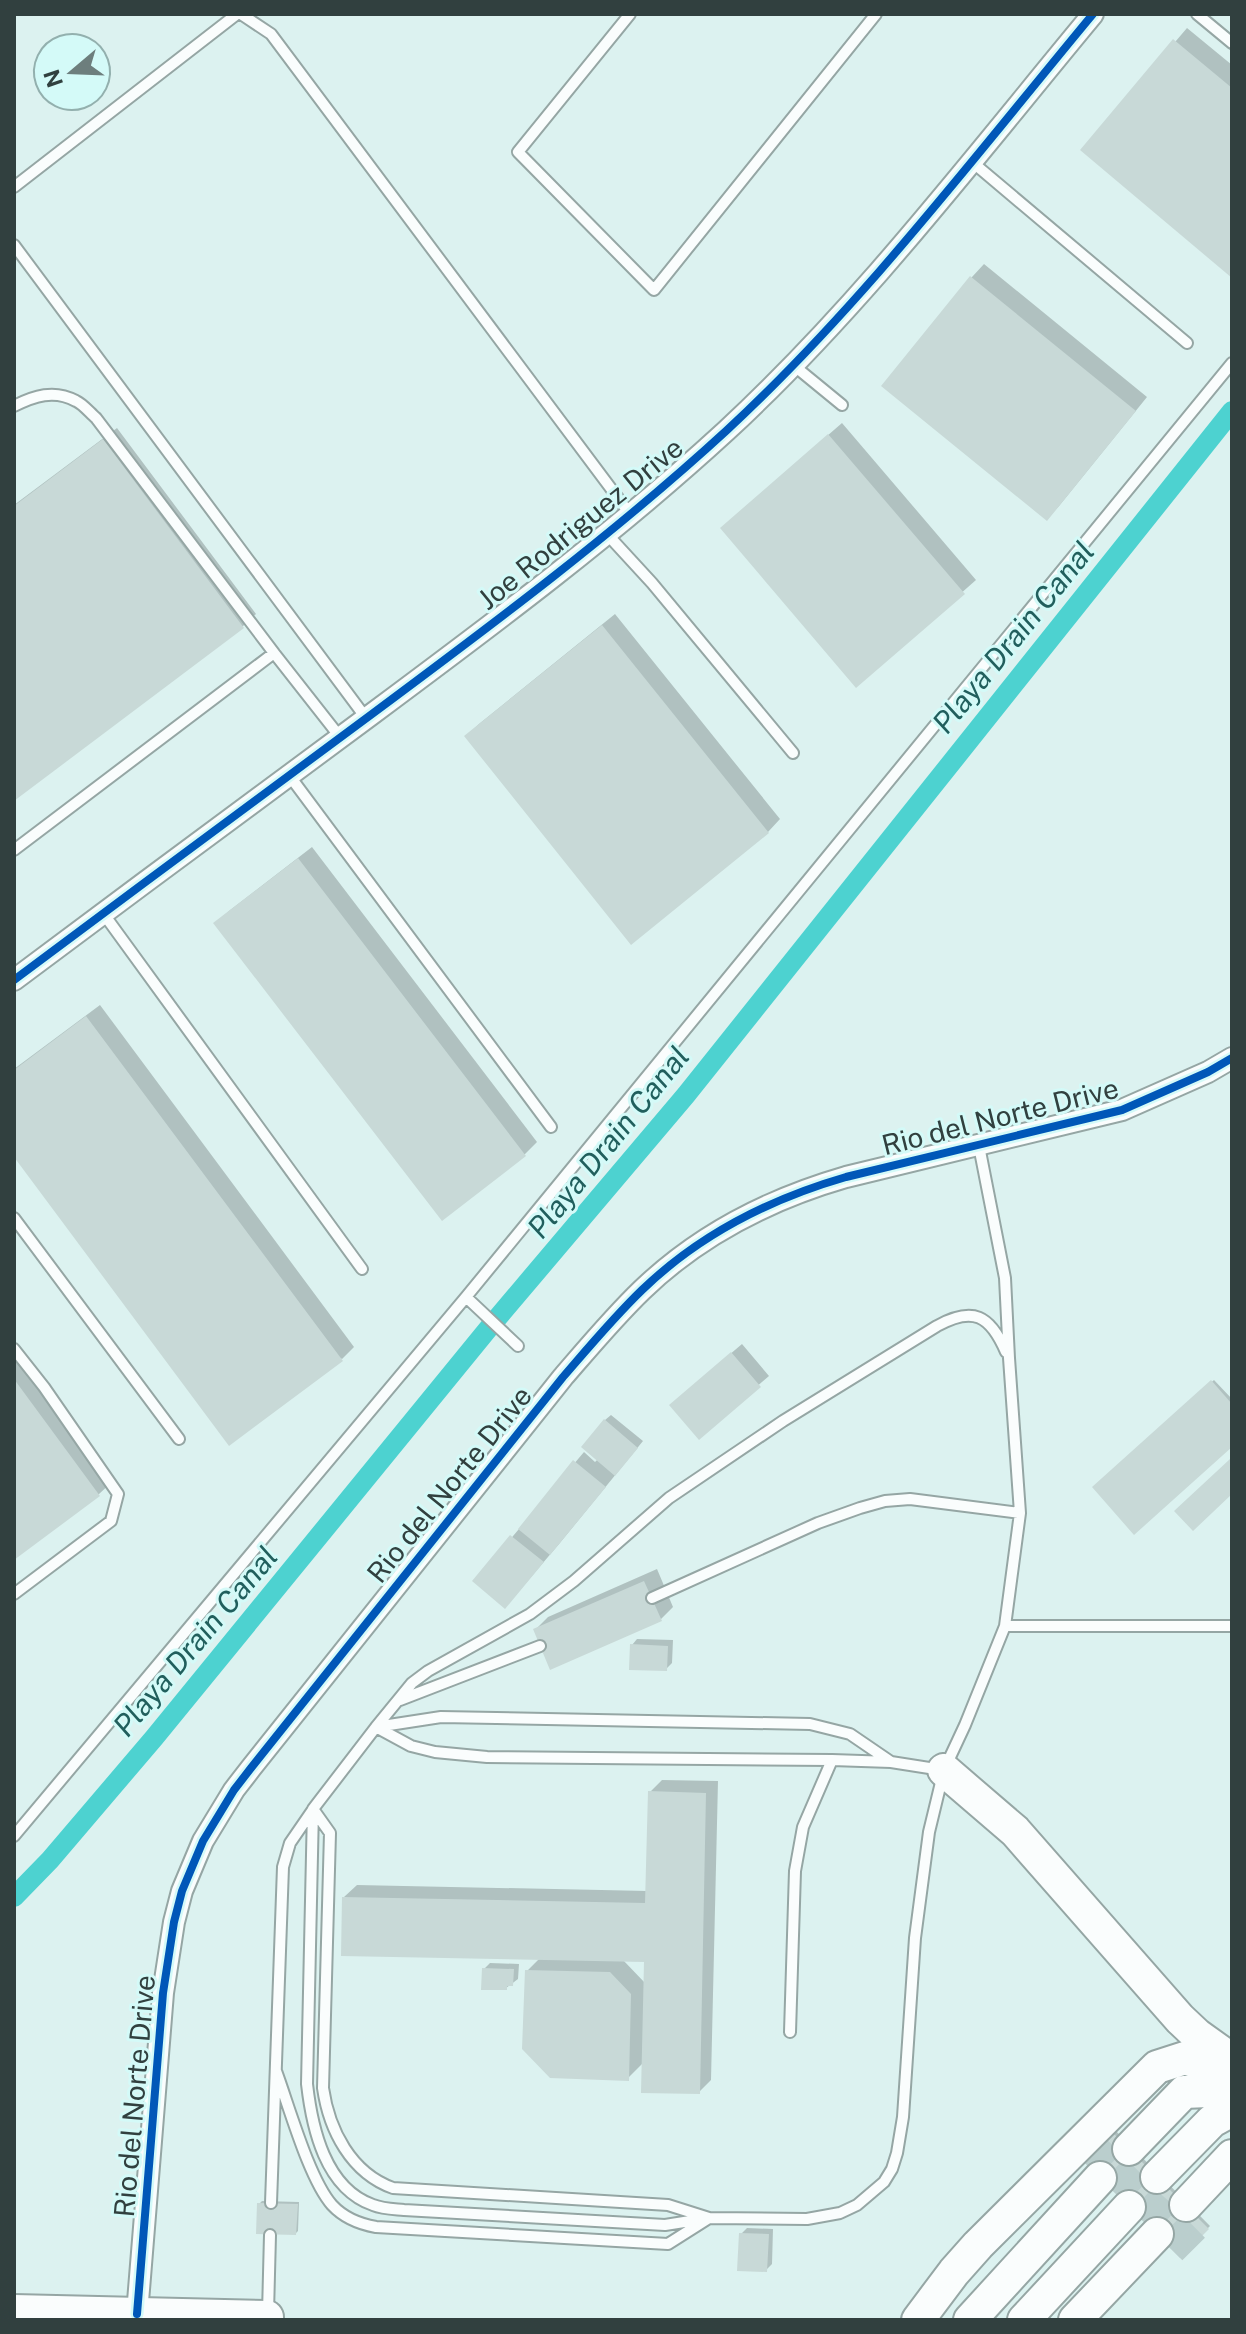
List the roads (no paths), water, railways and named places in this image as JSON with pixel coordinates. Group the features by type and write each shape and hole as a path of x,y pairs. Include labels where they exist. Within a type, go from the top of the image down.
{"main road":[{"path":"944,1770 1015,1831 1180,2019 1232,2060"},
{"path":"918,2320 978,2245 1157,2067 1185,2058 1232,2075"},
{"path":"1158,2177 1172,2079 1232,2088"},
{"path":"1158,2177 1197,2106 1232,2098"},
{"path":"1158,2177 1212,2121 1232,2110"},
{"path":"1158,2177 1232,2130"},
{"path":"1158,2177 1232,2156"},
{"path":"1158,2177 1232,2187"},
{"path":"942,2320 972,2284 1129,2207"},
{"path":"970,2320 1129,2207"},
{"path":"995,2320 1129,2207"},
{"path":"1024,2320 1129,2207"},
{"path":"1051,2320 1129,2207"},
{"path":"1075,2320 1129,2207"},
{"path":"1101,2320 1129,2207"},
{"path":"14,2311 267,2319"}],"street":[{"name":"Joe Rodriguez Drive","path":"14,980 496,622 630,514 728,429 861,290 1093,14"},
{"name":"Rio del Norte Drive","path":"135,2317 168,1956 182,1891 192,1864 234,1790 563,1377 617,1315 671,1265 724,1227 772,1203 812,1187 1122,1110 1196,1078 1232,1058"}],"lane":[{"path":"14,187 239,14 271,34 630,514"},
{"path":"630,14 518,152 654,290 876,14"},
{"path":"1197,14 1232,43"},
{"path":"971,161 1187,343"},
{"path":"14,245 366,718"},
{"path":"14,1836 466,1297 1232,363"},
{"path":"792,364 842,405"},
{"path":"14,406 36,395 55,396 76,401 96,418 340,737"},
{"path":"606,533 652,583 793,753"},
{"path":"14,850 274,653"},
{"path":"289,775 551,1127"},
{"path":"103,913 362,1269"},
{"path":"313,1809 307,2084 310,2110 332,2171 348,2189 371,2205 404,2210 665,2225 709,2218 807,2219 840,2213 872,2194 892,2169 902,2127 915,1938 929,1832 944,1770 1005,1626 1020,1513 1005,1278 979,1146"},
{"path":"14,1218 179,1439"},
{"path":"466,1297 518,1346"},
{"path":"271,2203 283,1867 290,1843 313,1809 395,1702 428,1671 510,1627 557,1595 669,1498 783,1421 945,1322 965,1314 983,1319 1000,1338 1009,1358"},
{"path":"14,1349 118,1494 111,1521 14,1594"},
{"path":"652,1598 818,1523 885,1501 910,1499 1020,1513"},
{"path":"1005,1626 1232,1626"},
{"path":"395,1702 540,1646"},
{"path":"376,1727 441,1717 810,1724 850,1734 891,1762"},
{"path":"376,1727 411,1746 435,1752 487,1757 832,1760 891,1762 944,1770"},
{"path":"790,2032 795,1871 803,1827 832,1760"},
{"path":"313,1809 330,1833 323,2088 334,2130 356,2164 381,2184 393,2188 668,2205 709,2218"},
{"path":"276,2071 312,2171 323,2192 346,2217 361,2224 398,2229 668,2244 709,2218"},
{"path":"267,2319 270,2235"}],"waterway":[{"name":"Playa Drain Canal","path":"14,1897 50,1860 154,1738 488,1329 686,1095 1232,411"}],"tunnel":[{"path":"1087,2165 1116,2136"},
{"path":"1114,2192 1143,2163"},
{"path":"1144,2222 1171,2191"},
{"path":"1171,2249 1200,2220"}]}
